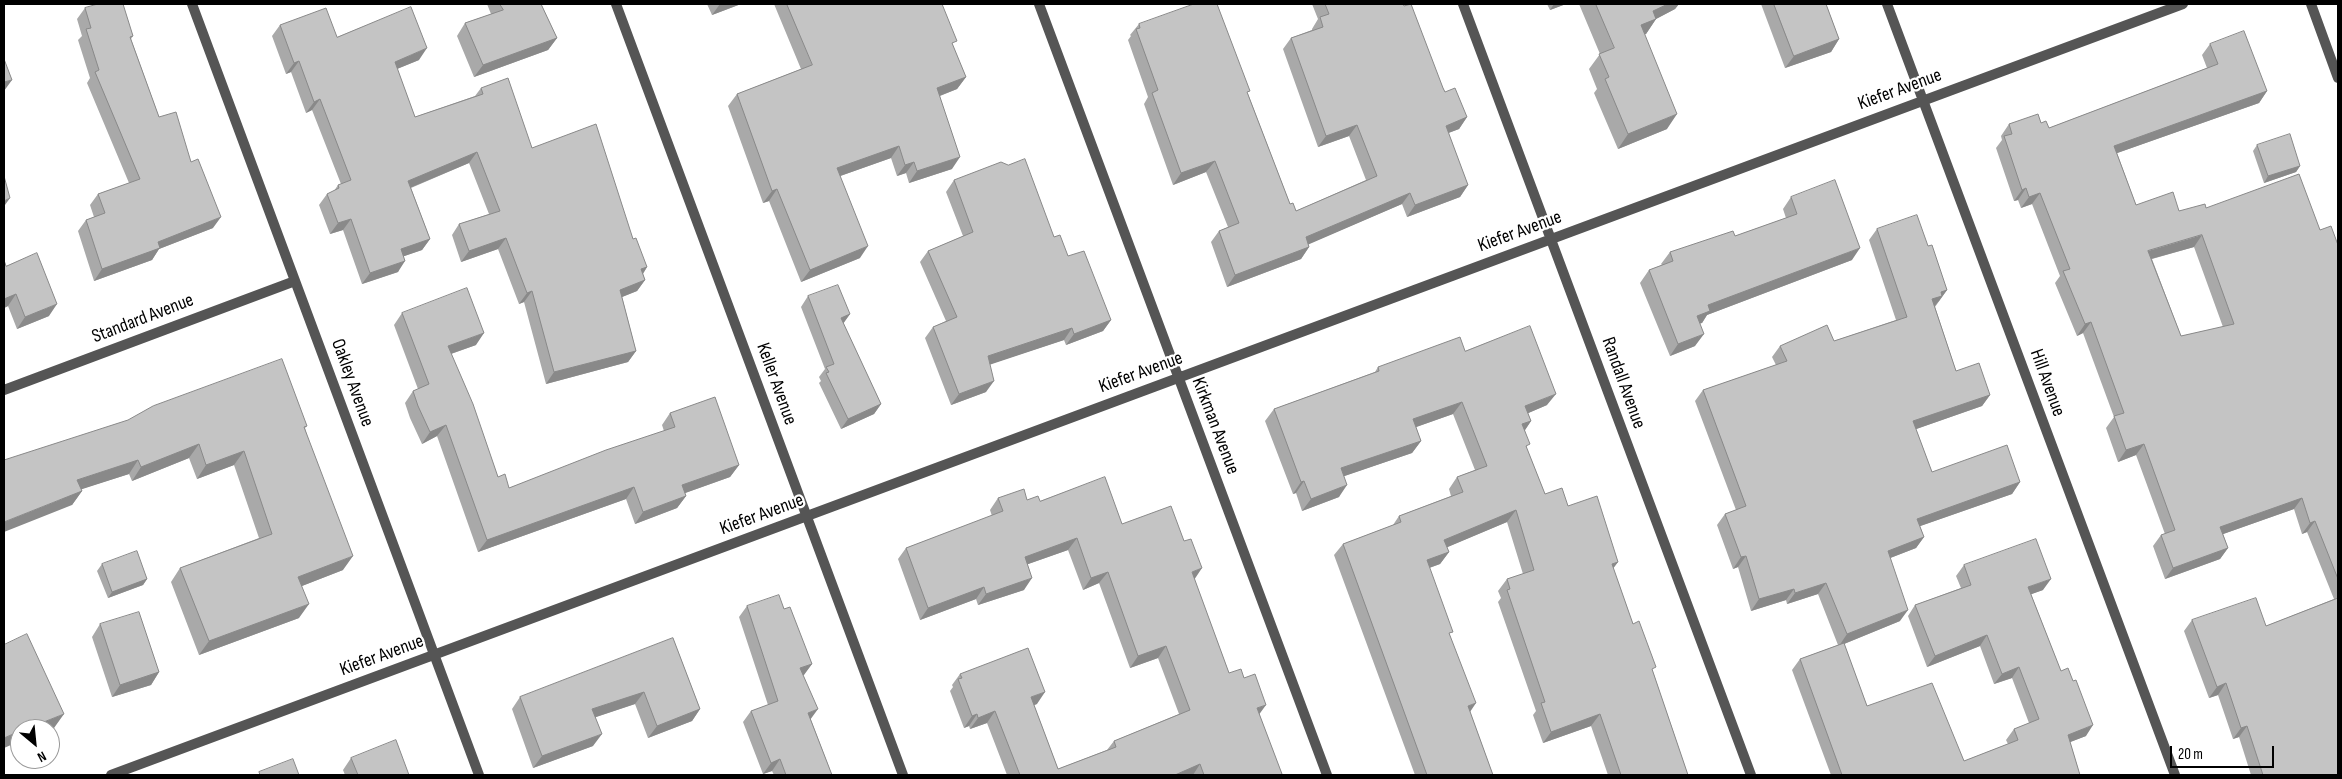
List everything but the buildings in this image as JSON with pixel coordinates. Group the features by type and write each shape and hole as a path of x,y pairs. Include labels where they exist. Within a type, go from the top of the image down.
{"street":[{"name":"Oakley Avenue","path":"192,4 479,775"},
{"name":"Keller Avenue","path":"616,4 903,775"},
{"name":"Kirkman Avenue","path":"1039,4 1327,775"},
{"name":"Randall Avenue","path":"1463,4 1751,775"},
{"name":"Hill Avenue","path":"1887,4 2175,775"},
{"name":"Kiefer Avenue","path":"112,775 2183,4"},
{"path":"2311,4 2338,78"},
{"name":"Standard Avenue","path":"4,390 295,281"}]}
